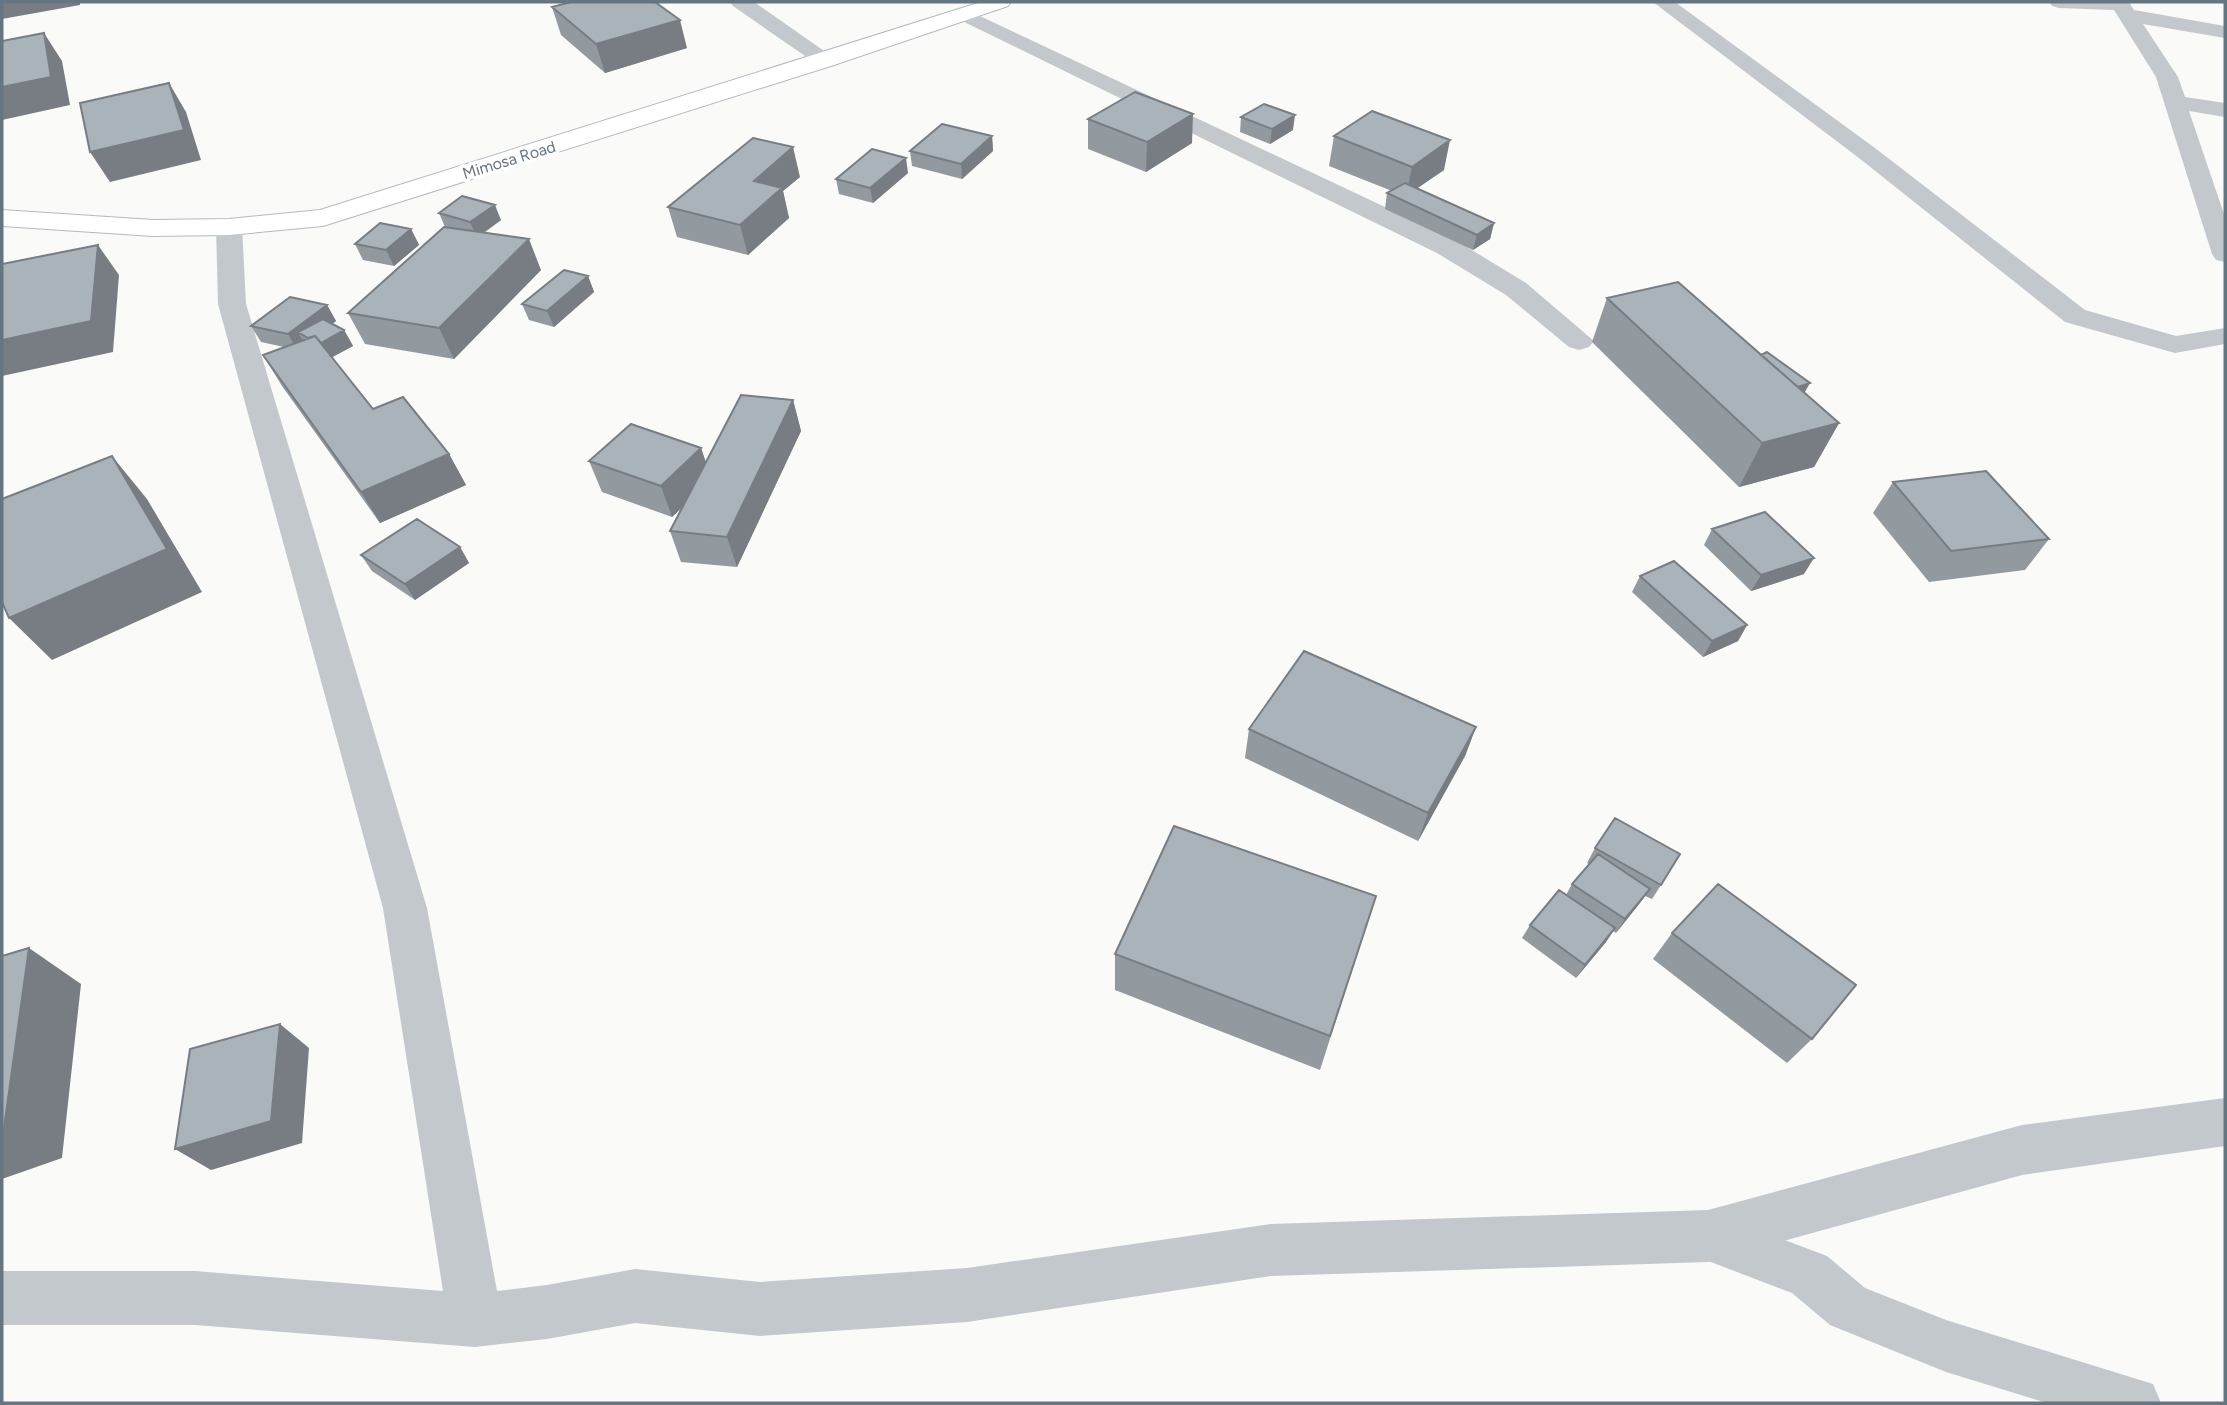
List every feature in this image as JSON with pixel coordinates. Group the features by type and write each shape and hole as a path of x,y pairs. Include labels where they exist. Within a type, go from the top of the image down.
{"street":[{"path":"740,2 826,60"},
{"name":"Mimosa Road","path":"2,218 153,228 229,227 323,218 826,60 1001,2"},
{"path":"963,14 1447,247 1516,289 1579,341"},
{"path":"229,227 232,304 405,908 475,1320"},
{"path":"2,1298 195,1298 475,1320 548,1312 635,1296 760,1309 967,1295 1272,1250 1707,1236 2022,1150 2225,1122"}],"lane":[{"path":"1663,2 1867,153 2075,316 2175,345 2225,336"},
{"path":"2059,2 2123,7 2225,32"},
{"path":"2123,7 2167,77 2225,254"},
{"path":"2175,102 2225,110"},
{"path":"1707,1236 1809,1274 1848,1307 1946,1346 2134,1403"}],"building":[{"path":"571,2 655,2 680,20 596,44 552,7"},
{"path":"44,33 51,77 2,87 2,41"},
{"path":"169,83 184,130 90,152 80,103"},
{"path":"1135,92 1193,114 1147,142 1088,119"},
{"path":"1264,104 1295,115 1272,129 1241,117"},
{"path":"1372,111 1450,140 1412,167 1334,136"},
{"path":"942,124 992,136 961,164 910,151"},
{"path":"753,138 793,147 754,181 782,188 740,225 668,207"},
{"path":"872,149 906,158 870,188 836,179"},
{"path":"1405,183 1494,223 1477,235 1387,193"},
{"path":"462,196 495,205 470,222 439,213"},
{"path":"380,223 411,229 386,250 355,244"},
{"path":"444,227 529,239 439,328 348,313"},
{"path":"98,245 91,321 2,340 2,264"},
{"path":"564,270 588,276 547,311 522,304"},
{"path":"1678,282 1839,423 1762,443 1607,298"},
{"path":"290,297 327,305 288,334 251,326"},
{"path":"323,319 344,330 321,343 315,336 308,338 298,332"},
{"path":"315,336 373,409 403,397 449,454 361,492 263,355"},
{"path":"1767,352 1810,383 1798,387 1761,355"},
{"path":"741,395 793,400 727,537 670,531"},
{"path":"631,424 701,448 661,486 589,461"},
{"path":"112,456 167,549 9,618 2,602 2,499"},
{"path":"1986,471 2049,539 1951,551 1893,482"},
{"path":"1765,512 1814,558 1761,575 1712,529"},
{"path":"417,519 460,547 405,584 361,555"},
{"path":"1674,561 1747,625 1712,641 1640,576"},
{"path":"1304,651 1476,727 1428,813 1249,729"},
{"path":"1615,818 1680,854 1661,885 1595,848"},
{"path":"1174,826 1376,896 1330,1036 1115,954"},
{"path":"1598,854 1650,889 1625,919 1572,884"},
{"path":"1718,884 1856,985 1812,1039 1672,933"},
{"path":"1559,890 1615,928 1585,965 1530,925"},
{"path":"29,948 4,1128 2,1129 2,956"},
{"path":"280,1024 271,1121 175,1149 190,1049"}]}
